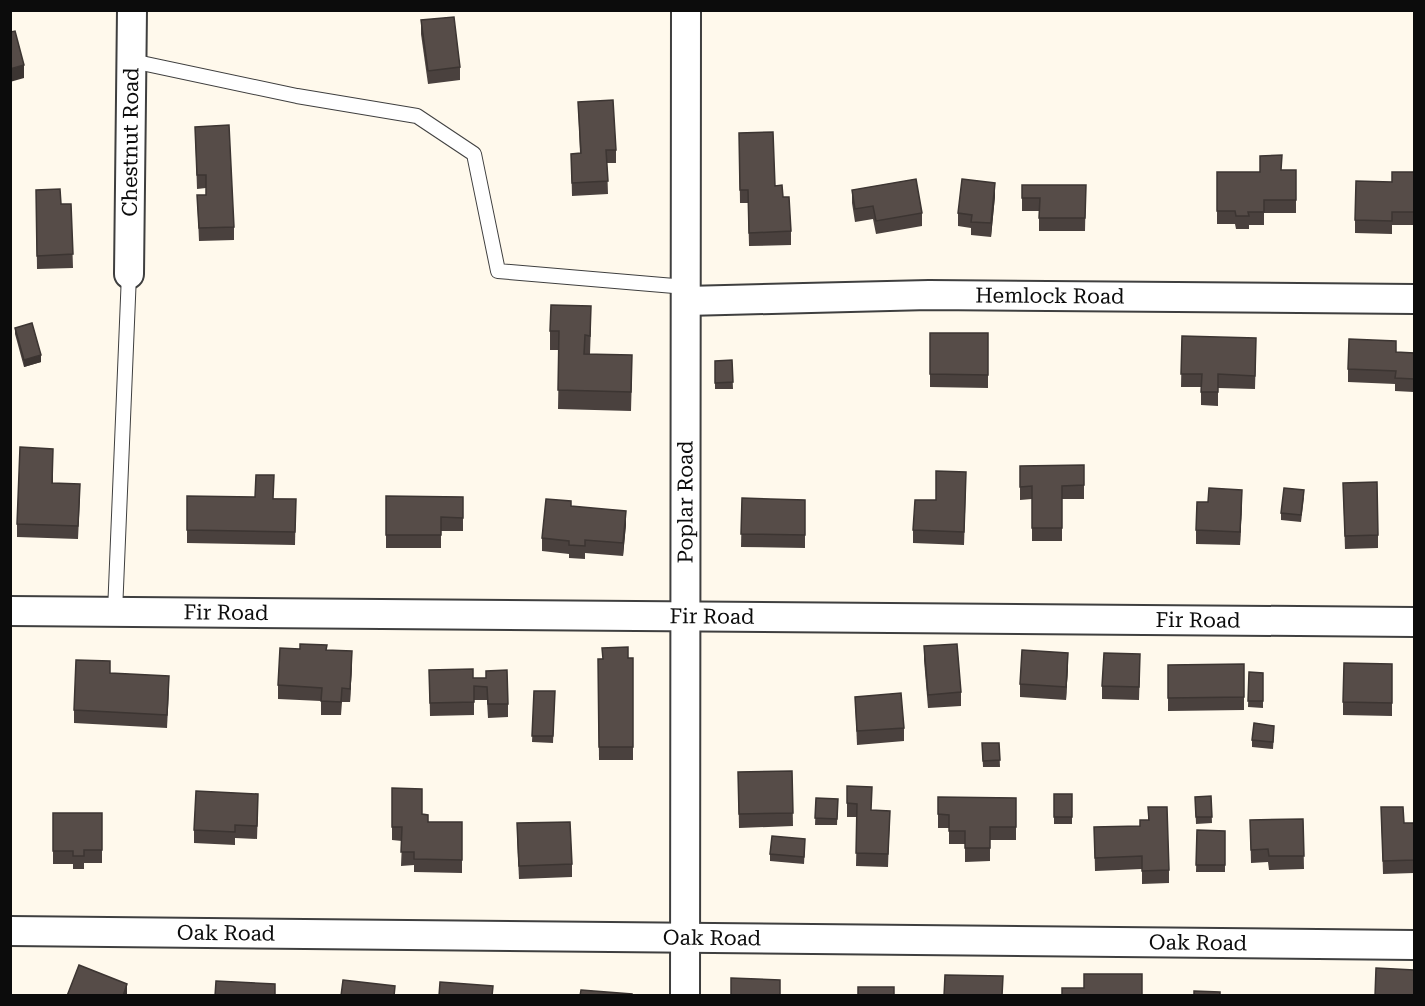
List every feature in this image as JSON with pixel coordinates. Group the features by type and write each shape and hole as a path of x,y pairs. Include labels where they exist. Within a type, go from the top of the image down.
{"street":[{"name":"Chestnut Road","path":"129,274 132,10"},
{"name":"Poplar Road","path":"685,996 686,10"},
{"name":"Hemlock Road","path":"686,295 1414,299"},
{"name":"Fir Road","path":"10,611 1414,622"},
{"name":"Oak Road","path":"10,931 1414,945"}],"lane":[{"path":"132,61 297,96 417,116 474,154 498,271 686,295"},
{"path":"115,612 129,274"}],"building":[{"path":"454,17 460,67 428,71 421,20"},
{"path":"15,31 24,65 10,69 10,32"},
{"path":"613,100 616,150 606,150 608,181 572,183 571,154 581,153 578,102"},
{"path":"229,125 234,227 199,228 197,195 206,195 206,175 197,175 195,127"},
{"path":"773,132 775,186 782,185 783,197 789,197 791,231 749,233 748,190 740,190 739,133"},
{"path":"1282,155 1281,170 1296,170 1296,200 1264,200 1264,212 1248,212 1249,216 1236,216 1235,211 1217,211 1217,172 1260,172 1260,156"},
{"path":"1392,172 1414,172 1414,212 1392,212 1392,221 1355,220 1356,181 1392,182"},
{"path":"916,179 922,213 876,221 873,206 855,209 852,190"},
{"path":"962,179 995,183 991,223 971,222 972,215 958,213"},
{"path":"1022,185 1086,185 1085,218 1039,218 1040,198 1022,198"},
{"path":"60,189 61,204 71,204 73,254 37,256 36,190"},
{"path":"551,305 591,306 590,336 585,335 584,354 632,355 631,392 558,390 559,331 550,331"},
{"path":"32,323 41,355 24,360 15,328"},
{"path":"930,333 988,333 988,375 930,374"},
{"path":"1182,336 1256,338 1255,376 1218,374 1218,392 1201,392 1202,374 1181,374"},
{"path":"1349,339 1396,341 1396,352 1414,353 1414,379 1395,378 1396,371 1348,369"},
{"path":"732,360 733,382 715,383 715,361"},
{"path":"20,447 53,449 52,483 80,484 78,526 17,524"},
{"path":"1084,465 1084,485 1062,486 1062,528 1032,528 1032,486 1020,487 1020,466"},
{"path":"936,471 966,472 964,532 913,530 915,500 936,500"},
{"path":"256,475 274,475 273,499 296,499 295,532 187,530 187,496 255,497"},
{"path":"1377,482 1378,535 1345,536 1343,483"},
{"path":"1209,488 1242,490 1240,532 1196,530 1197,502 1208,502"},
{"path":"1284,488 1304,490 1301,515 1281,513"},
{"path":"386,496 463,497 463,518 441,517 441,535 386,535"},
{"path":"742,498 805,500 805,535 741,534"},
{"path":"546,499 571,501 571,506 626,511 623,543 585,540 585,546 569,545 569,541 542,538"},
{"path":"300,644 327,645 326,650 352,651 350,689 342,688 341,702 321,701 322,688 278,685 280,648 300,649"},
{"path":"957,644 961,692 928,695 924,646"},
{"path":"628,647 628,658 633,658 633,747 599,747 598,659 603,659 602,648"},
{"path":"1022,650 1068,653 1066,687 1020,684"},
{"path":"1104,653 1140,654 1139,687 1102,686"},
{"path":"76,660 110,661 110,673 169,676 167,715 74,710"},
{"path":"1344,663 1392,664 1392,703 1343,702"},
{"path":"1244,664 1244,697 1168,698 1168,665"},
{"path":"473,669 473,678 486,678 486,671 507,670 508,704 488,704 487,687 474,686 474,702 430,703 429,670"},
{"path":"1249,672 1263,673 1263,701 1248,701"},
{"path":"534,691 555,691 553,736 532,736"},
{"path":"901,693 904,728 857,731 855,697"},
{"path":"1254,723 1274,726 1273,742 1252,740"},
{"path":"982,743 999,743 1000,760 983,761"},
{"path":"792,771 793,813 739,814 738,772"},
{"path":"847,786 872,787 871,810 890,811 888,854 856,853 857,804 847,803"},
{"path":"392,788 422,789 422,814 428,815 428,822 462,822 462,860 414,859 414,852 401,852 402,827 392,827"},
{"path":"196,791 258,794 257,826 235,825 235,832 194,830"},
{"path":"1054,794 1072,794 1072,817 1054,817"},
{"path":"1211,796 1212,817 1196,817 1195,797"},
{"path":"938,797 1016,798 1016,827 990,827 990,848 965,848 965,831 949,831 949,815 938,814"},
{"path":"816,798 838,799 837,819 815,818"},
{"path":"1148,807 1167,807 1169,870 1142,871 1142,856 1095,858 1094,827 1140,826 1140,820 1149,820"},
{"path":"1381,807 1403,807 1404,823 1414,823 1414,860 1383,861"},
{"path":"53,813 102,813 102,850 84,850 84,856 73,856 73,851 53,851"},
{"path":"1303,819 1304,856 1269,856 1268,849 1251,850 1250,820"},
{"path":"570,822 572,864 519,866 517,823"},
{"path":"1197,830 1225,831 1225,865 1196,865"},
{"path":"772,836 805,839 804,857 770,854"},
{"path":"79,965 127,984 123,996 67,996"},
{"path":"1376,968 1414,970 1414,996 1375,996"},
{"path":"1084,974 1142,974 1142,996 1062,996 1062,988 1084,988"},
{"path":"945,975 1003,976 1002,996 944,996"},
{"path":"731,978 780,980 780,996 731,996"},
{"path":"343,980 395,986 394,996 341,996"},
{"path":"216,981 275,984 275,996 215,996"},
{"path":"440,982 493,986 492,996 439,996"},
{"path":"858,987 894,987 894,996 858,996"},
{"path":"581,990 632,994 632,996 580,996"},
{"path":"1194,991 1220,992 1220,996 1194,996"}]}
